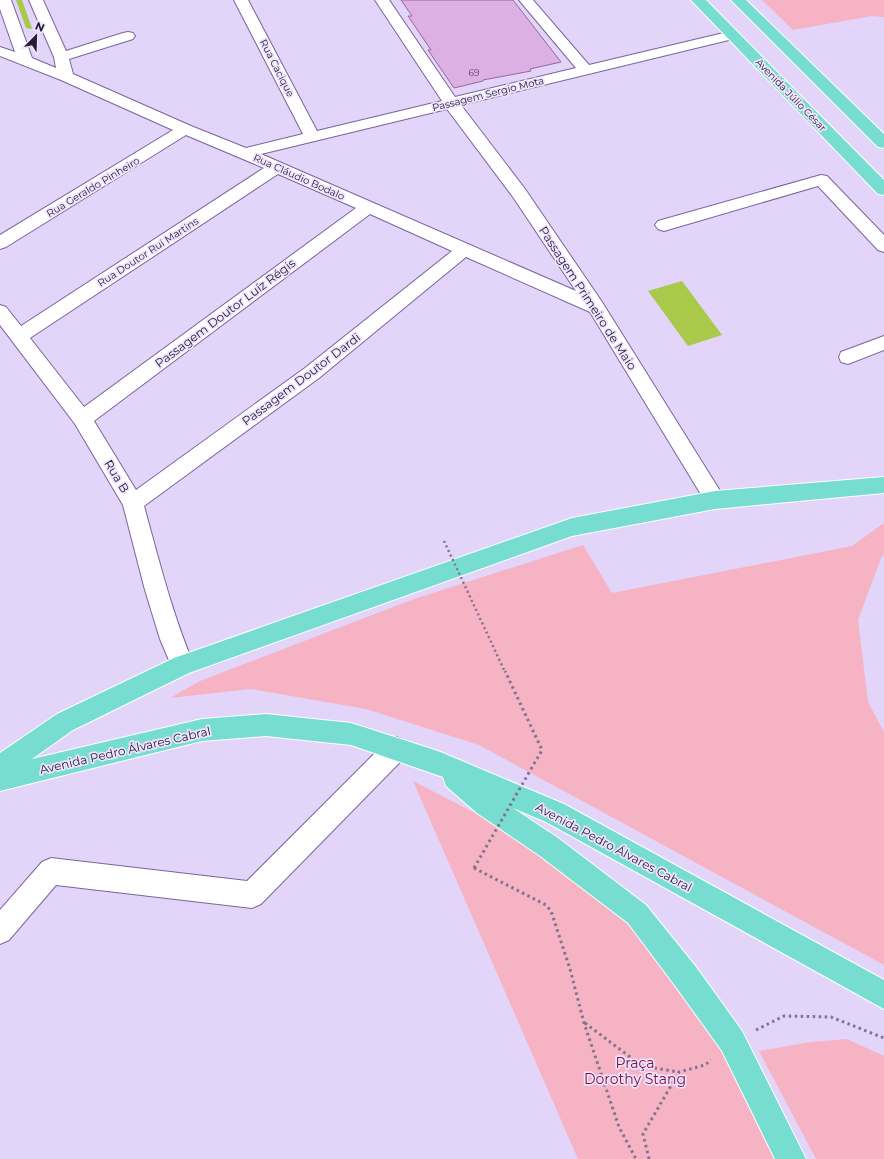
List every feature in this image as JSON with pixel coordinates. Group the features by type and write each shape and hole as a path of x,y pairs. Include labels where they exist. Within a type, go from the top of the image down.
{"main road":[{"name":"Avenida Júlio César","path":"698,0 884,190"},
{"path":"738,0 884,143"},
{"path":"0,767 65,722 182,665 572,528 715,500 884,484"},
{"name":"Avenida Pedro Álvares Cabral","path":"0,779 202,730 266,725 351,734 438,762 555,813 884,995"},
{"path":"438,762 486,804 549,847 637,914 686,977 732,1041 791,1159"}],"street":[{"path":"36,0 61,57 66,77"},
{"name":"Rua Cacique","path":"241,0 312,136"},
{"name":"Passagem Primeiro de Maio","path":"382,0 451,104 520,193 596,307 715,500"},
{"path":"526,0 585,70"},
{"path":"9,1 25,60"},
{"name":"Passagem Sergio Mota","path":"245,153 732,35"},
{"path":"61,57 128,36"},
{"name":"Rua Cláudio Bodalo","path":"2,53 25,60 185,129 245,153 367,208 465,249 596,307"},
{"name":"Rua Geraldo Pinheiro","path":"0,243 185,129"},
{"name":"Rua Doutor Rui Martins","path":"19,336 277,167"},
{"path":"664,225 821,180 884,246"},
{"name":"Passagem Doutor Luíz Régis","path":"82,419 367,208"},
{"name":"Passagem Doutor Dardi","path":"133,503 312,373 465,249"},
{"name":"Rua B","path":"0,312 82,419 133,503 156,590 171,639 182,665"},
{"path":"848,356 884,343"},
{"path":"0,931 51,871 252,895 396,749"}],"path":[{"path":"444,540 542,750 474,868 546,905 551,911 570,969 584,1023 619,1127 636,1159"},
{"path":"584,1023 642,1066 680,1072 705,1065 732,1041 784,1016 831,1017 884,1038"},
{"path":"649,1159 643,1134 680,1072"}],"green space":[{"path":"762,0 884,0 884,17 872,16 793,30"},
{"path":"884,523 884,555 881,558 858,620 868,702 884,732 884,965 479,745 366,709 251,689 170,698 200,681 414,599 583,545 612,593 852,546"},
{"name":"Praça Dorothy Stang","path":"413,781 547,850 636,914 683,978 779,1159 578,1159"},
{"path":"847,1039 884,1056 884,1159 816,1159 759,1051 811,1042"}],"shaded area":[{"path":"682,281 722,335 688,346 648,291"}],"building":[{"path":"401,0 513,0 561,62 530,69 531,71 483,80 454,88 428,50 431,50 408,16 412,16"}],"waterway":[{"path":"19,0 29,28"}]}
